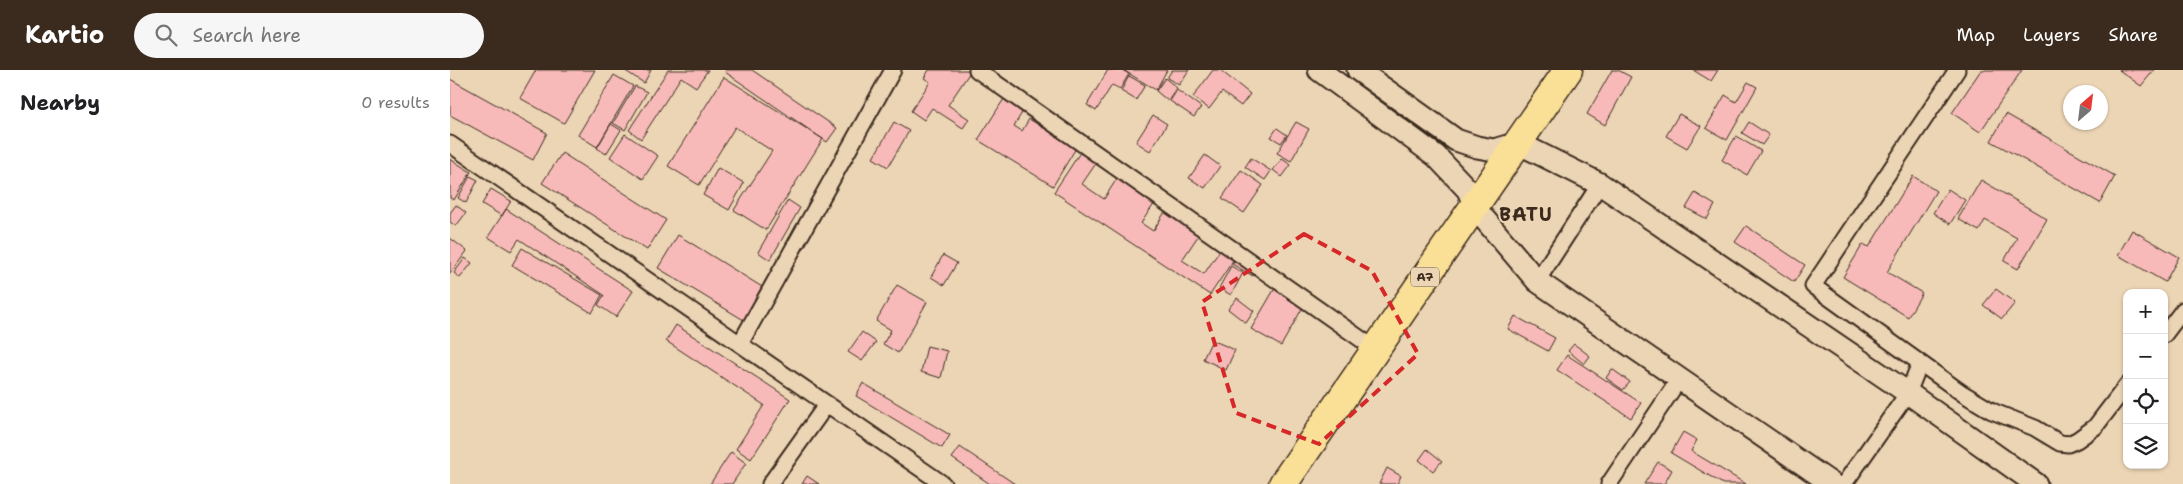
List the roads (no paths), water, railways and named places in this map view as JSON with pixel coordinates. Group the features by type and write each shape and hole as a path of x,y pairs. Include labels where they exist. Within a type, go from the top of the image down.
{"highway":[{"name":"A7","path":"1283,484 1375,349 1475,208 1568,70"}],"street":[{"path":"740,344 893,70"},
{"path":"977,70 1375,349"},
{"path":"1319,70 1436,156 1468,190 1475,208 1537,281 1832,484"},
{"path":"1358,70 1456,140 1476,147 1494,150 1518,144 1600,184 1908,393 2036,484"},
{"path":"1957,70 1813,286 1962,394 1992,411 2035,428 2060,442 2068,444 2095,427 2123,390"},
{"path":"450,144 943,484"},
{"path":"1537,281 1600,184"},
{"path":"2165,334 2183,310"},
{"path":"1844,484 1908,393 1920,363"},
{"path":"1609,484 1680,378"},
{"path":"770,484 827,404"}],"district":[{"name":"BATU","path":"1526,214"}]}
